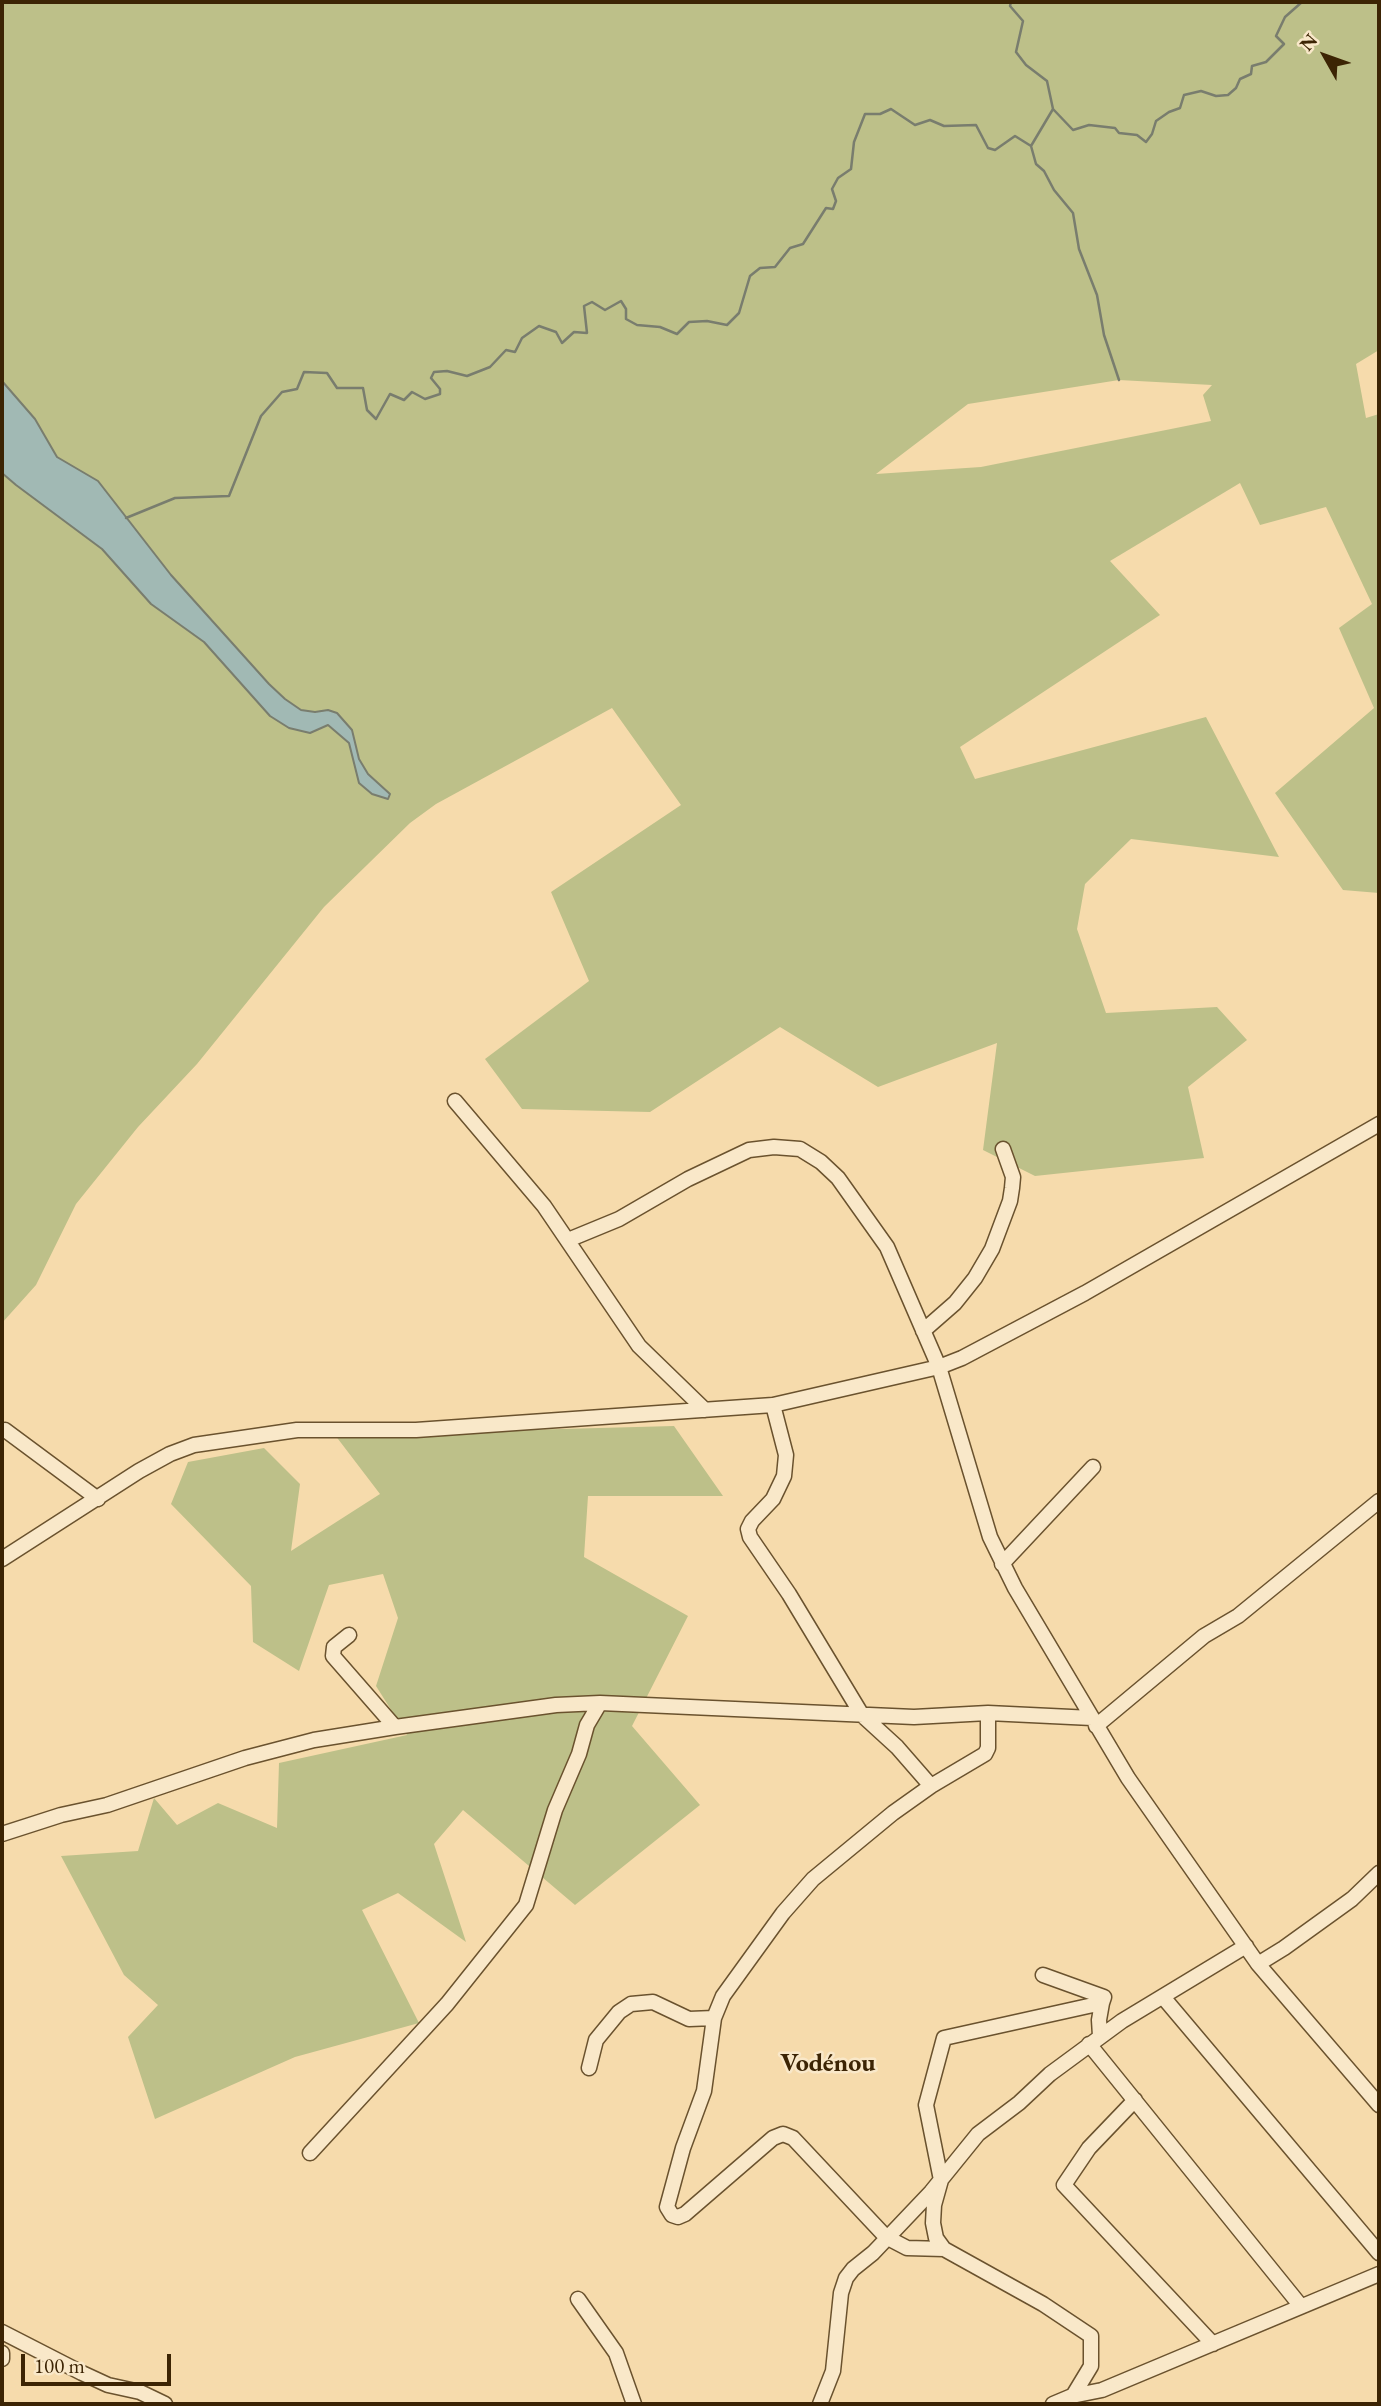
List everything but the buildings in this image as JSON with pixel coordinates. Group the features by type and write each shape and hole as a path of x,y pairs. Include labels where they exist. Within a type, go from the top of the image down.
{"street":[{"path":"455,1101 544,1206 639,1346 705,1410"},
{"path":"2,1559 139,1471 170,1454 194,1446 297,1430 416,1430 773,1405 939,1367 962,1358 1085,1293 1379,1124"},
{"path":"568,1240 619,1219 688,1179 749,1150 774,1147 800,1149 821,1162 838,1178 887,1247 939,1367 990,1537 1002,1564 1094,1722 1128,1778 1258,1964 1379,2105"},
{"path":"923,1331 956,1303 992,1249 1010,1201 1012,1188 1013,1177 1003,1149"},
{"path":"773,1405 783,1435 786,1455 784,1476 773,1499 752,1521 748,1529 750,1537 789,1594 862,1715 897,1747 931,1786"},
{"path":"2,1431 5,1430 98,1499"},
{"path":"1002,1564 1093,1467"},
{"path":"2,1834 61,1815 107,1805 245,1758 314,1740 556,1705 600,1703 914,1717 988,1713 1094,1722 1204,1636 1238,1616 1379,1501"},
{"path":"349,1635 334,1647 333,1656 395,1727"},
{"path":"310,2153 447,2004 526,1905 555,1810 579,1754 587,1725 600,1703"},
{"path":"988,1713 988,1748 985,1755 931,1786 870,1831 813,1879 783,1913 723,1996 714,2018 704,2091 683,2148 667,2207 672,2215 678,2217 685,2214 773,2138 783,2134 793,2138 886,2237 907,2248 943,2249 1044,2304 1091,2336 1091,2366 1070,2400"},
{"path":"1258,1964 1352,1899 1379,1873"},
{"path":"820,2404 832,2371 841,2292 846,2277 873,2253 941,2180 978,2134 1095,2040 1246,1946"},
{"path":"1043,1975 1104,1997 1095,2040 1135,2100 1300,2305"},
{"path":"1163,1997 1379,2253"},
{"path":"589,2068 596,2040 619,2012 631,2004 653,2002 689,2019 714,2018"},
{"path":"943,2249 936,2238 933,2224 934,2205 941,2180 926,2105 944,2038 1102,2003"},
{"path":"1135,2100 1089,2148 1064,2185 1213,2344"},
{"path":"1053,2404 1102,2390 1379,2274"},
{"path":"578,2299 619,2358 634,2404"},
{"path":"2,2332 108,2385 140,2392 165,2404"},
{"path":"2,2353 2,2359"}],"green space":[{"path":"2,2 1379,2 1379,350 1356,364 1366,418 1379,414 1379,893 1343,890 1275,793 1374,708 1339,628 1372,604 1326,507 1260,525 1240,483 1110,561 1160,615 960,747 975,779 1206,717 1279,857 1131,839 1085,884 1077,929 1106,1013 1217,1007 1247,1040 1188,1087 1204,1158 1035,1176 983,1150 997,1043 878,1087 780,1027 650,1112 522,1109 485,1059 589,981 551,892 681,805 612,708 436,804 410,823 324,907 197,1064 138,1127 76,1204 36,1285 2,1323 2,473 102,549 151,604 204,642 270,716 328,725 349,743 359,783 390,794 368,774 359,759 352,730 337,713 328,710 301,710 269,684 171,575 98,481 57,457 35,419 2,381","holes":["1119,380 1212,385 1203,395 1211,421 981,467 876,474 968,404"]},
{"path":"674,1426 723,1496 588,1496 584,1557 688,1616 632,1726 700,1805 575,1905 463,1810 434,1844 466,1942 398,1893 362,1910 419,2023 295,2057 155,2119 128,2037 158,2005 124,1975 61,1856 138,1851 154,1798 177,1825 218,1803 277,1828 279,1763 407,1735 376,1686 398,1618 383,1574 329,1585 299,1671 253,1642 251,1586 171,1504 188,1462 264,1448 300,1484 291,1551 380,1494 335,1435"}],"water":[{"path":"2,381 35,419 57,457 98,481 171,575 269,684 301,710 328,710 337,713 352,730 359,759 368,774 390,794 388,799 372,794 359,783 349,743 328,725 310,733 289,728 270,716 204,642 151,604 102,549 2,473"}],"waterway":[{"path":"1011,2 1010,6 1023,21 1016,52 1026,65 1047,81 1053,109 1031,146"},
{"path":"1053,109 1073,130 1089,125 1115,128 1119,133 1137,135 1146,142 1156,121 1180,108 1184,95 1201,91 1216,96 1228,95 1236,88 1240,79 1251,74 1252,66 1266,62 1284,44 1276,36 1285,17 1302,2"},
{"path":"126,518 175,498 229,496 261,416 282,392 297,389 304,372 327,373 337,388 363,388 367,410 376,419 390,394 404,400 412,392 425,399 440,394 440,389 431,378 434,372 447,371 467,376 490,367 506,350 515,352 522,338 539,326 556,332 562,343 574,332 587,333 584,306 592,302 605,310 621,301 626,309 626,319 637,325 660,327 677,334 689,322 707,321 727,325 739,313 750,276 760,268 775,267 790,248 803,244 826,208 833,209 836,201 832,189 838,178 851,169 854,142 865,114 880,114 891,109 915,125 930,120 944,126 976,125 988,148 995,150 1015,136 1031,146 1036,164 1044,171 1054,190 1073,213 1079,249 1097,295 1104,335 1119,380"}],"district":[{"name":"Vodénou","path":"828,2064"}]}
